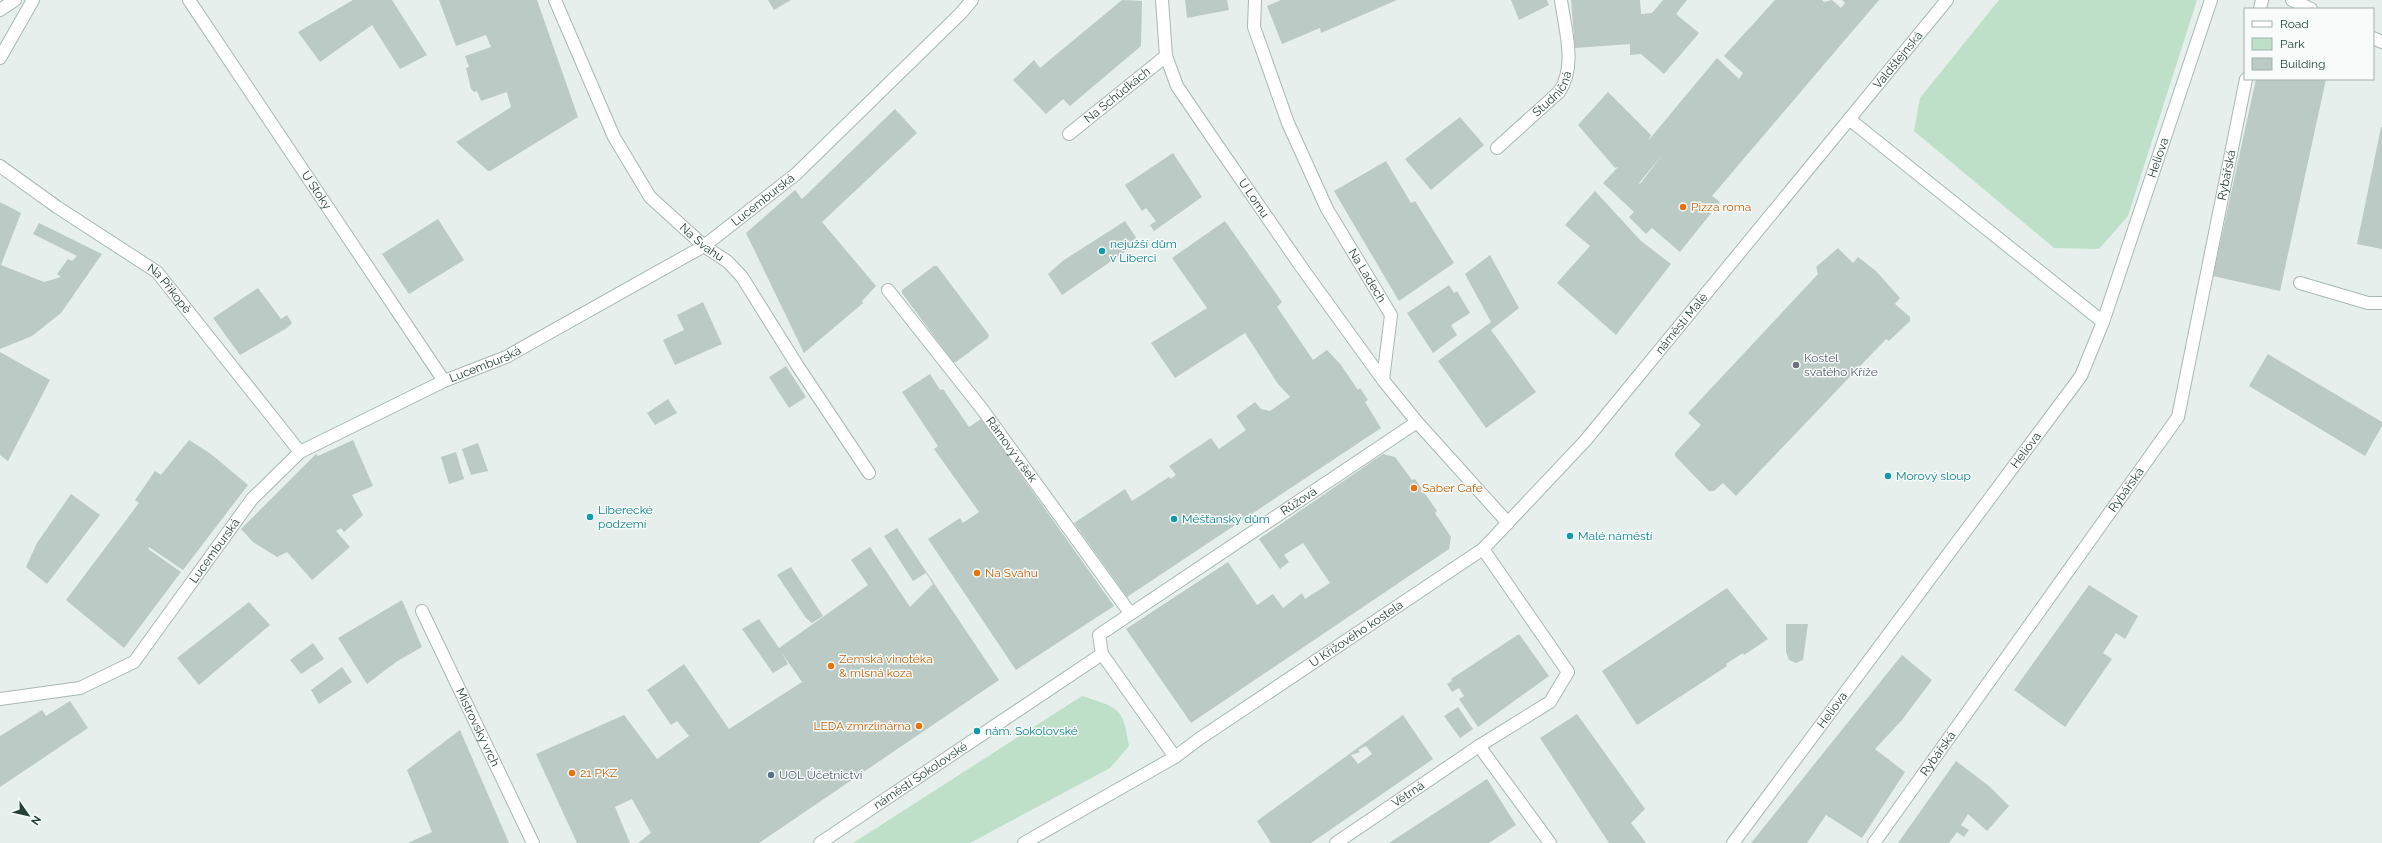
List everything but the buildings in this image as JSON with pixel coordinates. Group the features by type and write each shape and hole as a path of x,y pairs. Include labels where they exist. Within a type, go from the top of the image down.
{"street":[{"path":"0,10 14,0"},
{"path":"0,58 33,0"},
{"name":"U Stoky","path":"189,0 444,381"},
{"name":"Na Svahu","path":"555,0 614,137 650,197 704,246 728,262 742,277 797,365 869,473"},
{"name":"Lucemburská","path":"0,699 80,688 134,662 252,499 300,452 444,381 506,357 704,246 796,174 961,13 972,0"},
{"name":"U Lomu","path":"1162,0 1166,56 1178,86 1302,268 1384,380"},
{"name":"Na Ladech","path":"1255,0 1254,26 1288,123 1327,209 1391,315 1384,380"},
{"name":"Studničná","path":"1497,148 1559,92 1567,81 1569,65 1561,0"},
{"name":"Valdštejnská","path":"1849,119 1947,0"},
{"name":"Heliova","path":"1733,843 2081,376 2103,322 2211,0"},
{"path":"2292,0 2309,8"},
{"name":"Na Schůdkách","path":"1069,134 1166,56"},
{"name":"Rybářská","path":"1874,843 2178,417 2246,80"},
{"path":"1849,119 2103,322"},
{"name":"náměstí Malé","path":"1508,523 1585,441 1849,119"},
{"name":"Na Příkopě","path":"0,166 57,207 157,272 300,452"},
{"path":"2300,283 2368,304 2382,303"},
{"name":"Rámový vršek","path":"888,290 982,409 1125,616"},
{"path":"1384,380 1417,422 1508,523"},
{"name":"Růžová","path":"1125,616 1417,422"},
{"name":"U Křížového kostela","path":"1175,757 1199,738 1483,549 1508,523"},
{"name":"Větrná","path":"1336,843 1479,746 1550,702 1568,672 1483,549"},
{"name":"Mistrovský vrch","path":"422,611 533,843"},
{"path":"1024,843 1175,757 1102,654 1098,635 1125,616"},
{"name":"náměstí Sokolovské","path":"820,843 1102,654"},
{"path":"1479,746 1550,843"}],"green space":[{"path":"1999,0 2197,0 2128,216 2099,249 2054,248 1914,131 1920,98"},
{"path":"1082,696 1104,703 1117,710 1124,723 1129,746 1110,768 970,843 853,843"}],"place":[{"name":"Pizza roma","path":"1683,207"},
{"name":"nejužší dům v Liberci","path":"1102,251"},
{"name":"Kostel svatého Kříže","path":"1796,365"},
{"name":"Morový sloup","path":"1888,476"},
{"name":"Saber Cafe","path":"1414,488"},
{"name":"Liberecké podzemí","path":"590,517"},
{"name":"Měšťanský dům","path":"1174,519"},
{"name":"Malé náměstí","path":"1570,536"},
{"name":"Na Svahu","path":"977,573"},
{"name":"Zemská vinotéka & mlsná koza","path":"831,666"},
{"name":"LEDA zmrzlinárna","path":"919,726"},
{"name":"nám. Sokolovské","path":"977,731"},
{"name":"21 PKZ","path":"572,773"},
{"name":"UOL Účetnictví","path":"771,775"}]}
